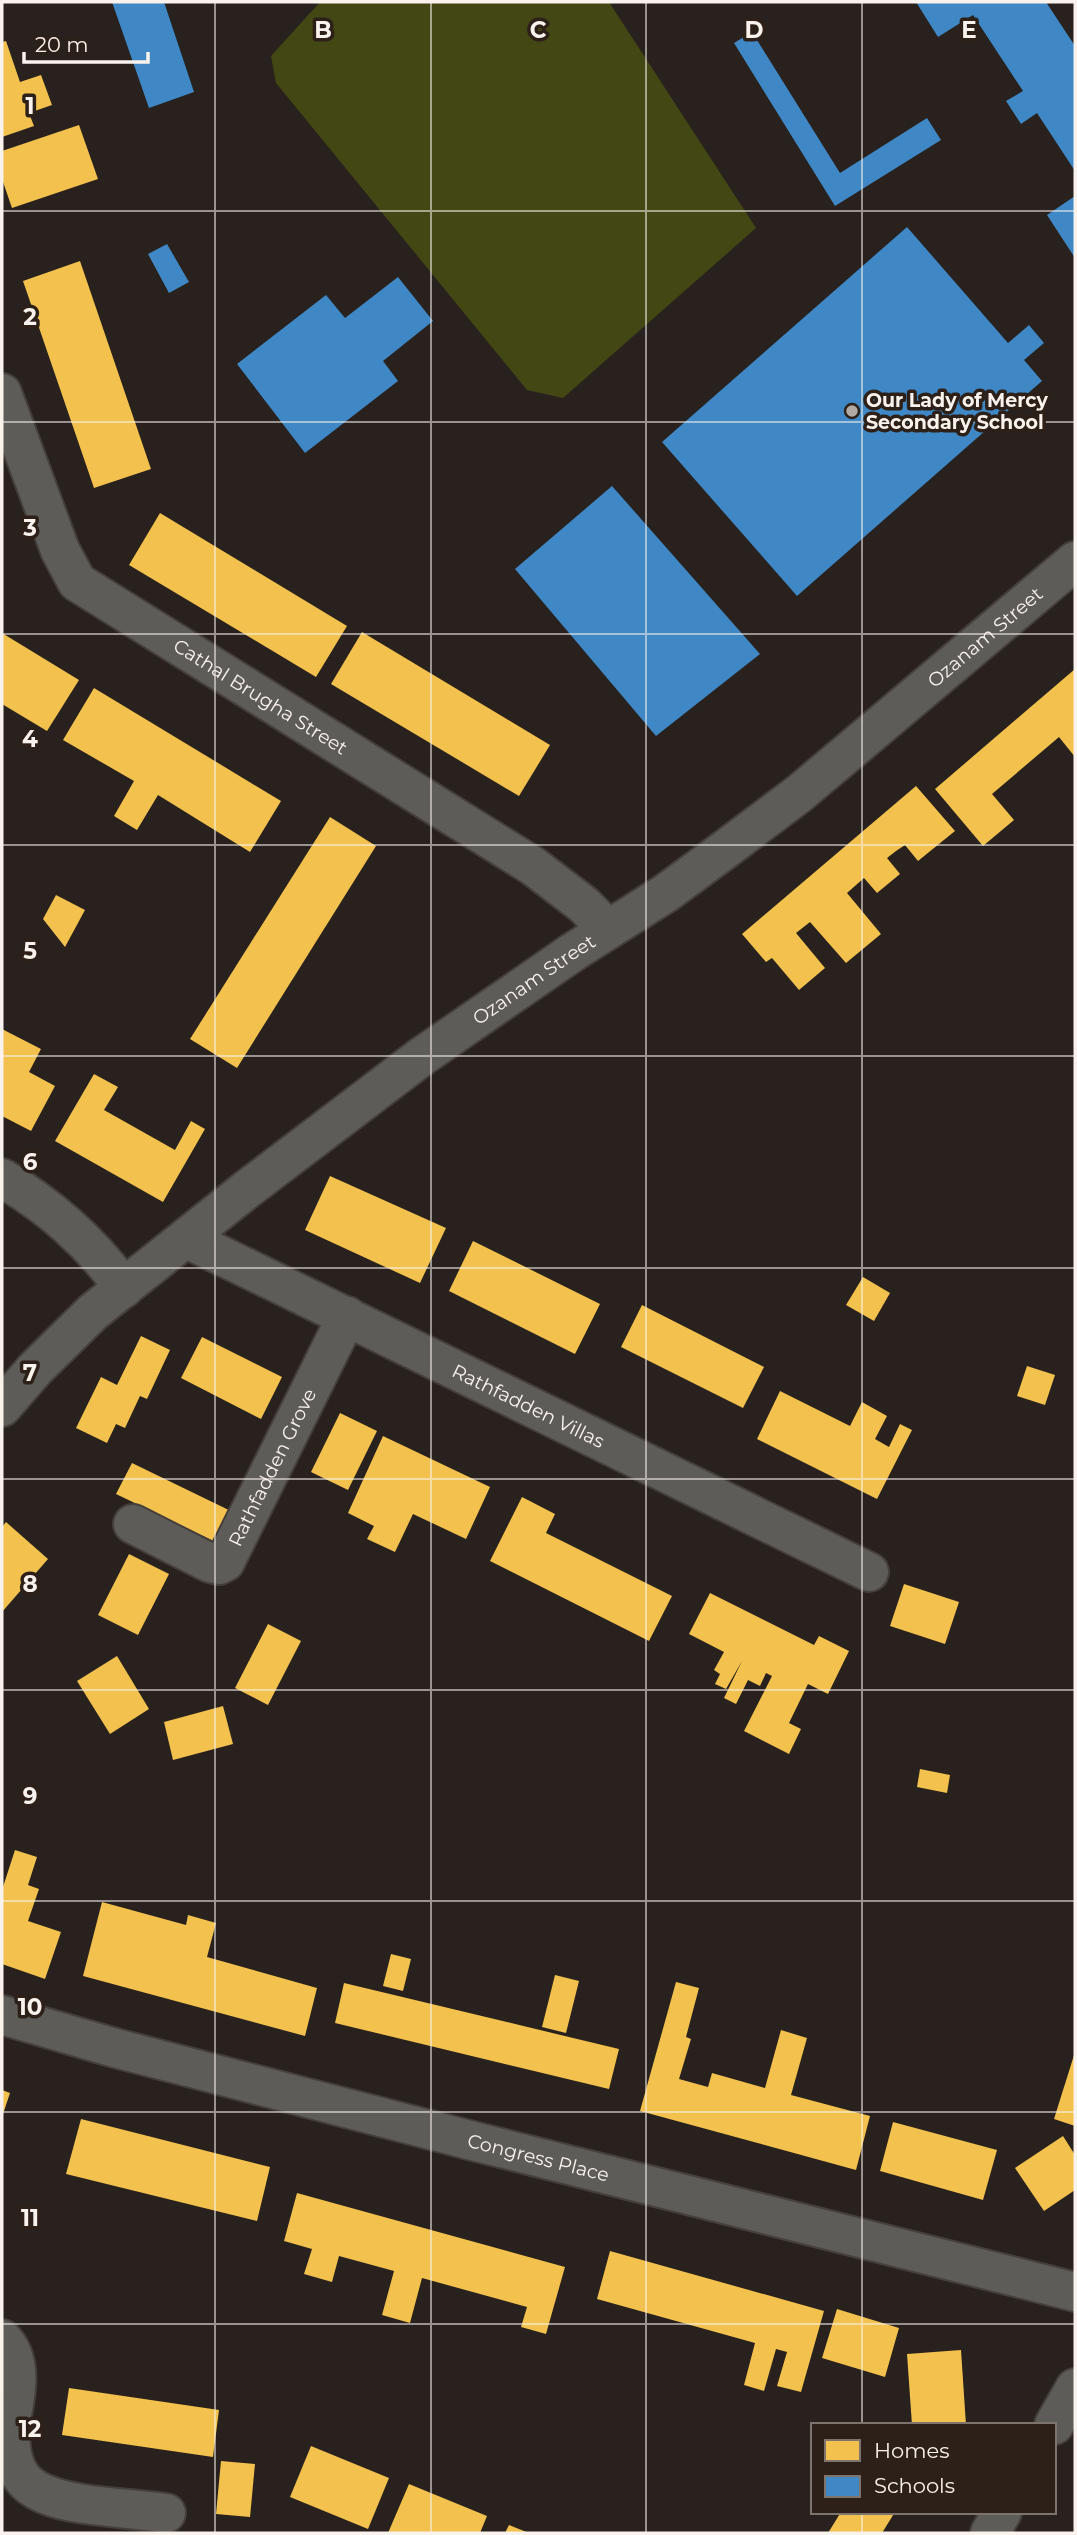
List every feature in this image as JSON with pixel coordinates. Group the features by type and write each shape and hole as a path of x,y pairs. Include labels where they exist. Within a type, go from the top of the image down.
{"street":[{"name":"Cathal Brugha Street","path":"2,393 60,550 77,582 533,866 584,905 608,929"},
{"name":"Ozanam Street","path":"2,1407 62,1341 124,1288 317,1135 421,1057 608,929 666,893 800,793 1075,561"},
{"path":"2,1178 59,1215 84,1238 124,1288"},
{"name":"Rathfadden Villas","path":"187,1239 869,1572"},
{"name":"Rathfadden Grove","path":"133,1524 210,1563 219,1565 225,1562 347,1317"},
{"name":"Congress Place","path":"2,2015 115,2048 446,2134 1075,2292"},
{"path":"2,2339 15,2359 15,2385 2,2480"},
{"path":"1055,2423 1075,2388"},
{"path":"11,2417 10,2443 14,2464 33,2489 103,2520 166,2513"},
{"path":"990,2533 1001,2514"}],"green space":[{"path":"320,2 609,2 756,228 563,398 527,390 276,83 271,56"}],"building: Homes":[{"path":"6,41 20,82 41,75 52,105 29,113 34,126 2,137 2,42"},
{"path":"79,125 98,179 12,208 2,179 2,151"},
{"path":"80,261 151,469 94,488 23,281"},
{"path":"160,513 347,626 316,677 129,565"},
{"path":"362,632 550,745 519,796 331,684"},
{"path":"2,633 79,680 47,731 2,704"},
{"path":"1075,669 1075,757 1059,737 992,794 1014,820 983,846 935,789"},
{"path":"94,688 281,801 250,852 158,795 137,830 114,816 134,781 63,740"},
{"path":"916,786 955,831 918,861 905,845 887,858 900,874 877,893 864,878 847,893 881,934 846,963 810,922 796,933 825,968 799,990 772,958 766,962 742,934"},
{"path":"330,817 376,846 237,1068 190,1039"},
{"path":"56,895 85,910 65,947 43,919"},
{"path":"2,1029 41,1049 29,1072 55,1086 31,1131 2,1116"},
{"path":"94,1074 118,1087 104,1110 175,1150 191,1121 205,1129 163,1202 55,1141"},
{"path":"330,1176 446,1228 420,1283 305,1230"},
{"path":"473,1241 600,1304 575,1354 449,1291"},
{"path":"863,1277 890,1293 874,1321 846,1305"},
{"path":"642,1305 764,1367 743,1408 621,1347"},
{"path":"141,1336 170,1350 147,1399 140,1396 125,1428 116,1424 107,1443 76,1428 101,1377 117,1385"},
{"path":"202,1337 282,1377 261,1419 181,1378"},
{"path":"1027,1366 1055,1375 1045,1405 1017,1396"},
{"path":"780,1391 850,1426 862,1402 887,1416 875,1439 889,1447 900,1424 912,1430 877,1499 757,1439"},
{"path":"340,1413 377,1431 348,1490 311,1472"},
{"path":"383,1436 490,1487 466,1539 413,1514 395,1552 367,1539 374,1526 348,1513"},
{"path":"132,1463 239,1515 224,1546 116,1494"},
{"path":"522,1497 555,1514 546,1533 672,1596 649,1641 490,1561"},
{"path":"6,1522 48,1559 2,1612 2,1527"},
{"path":"129,1554 169,1574 138,1635 98,1615"},
{"path":"904,1584 959,1602 945,1644 890,1626"},
{"path":"710,1593 814,1645 819,1636 849,1651 828,1694 808,1684 789,1723 801,1729 789,1754 744,1731 772,1676 766,1673 760,1686 748,1680 736,1704 724,1698 742,1661 726,1689 715,1684 720,1674 714,1670 724,1652 689,1634"},
{"path":"268,1624 301,1641 268,1705 235,1688"},
{"path":"117,1656 149,1709 110,1734 77,1681"},
{"path":"223,1706 233,1744 173,1760 164,1722"},
{"path":"920,1769 950,1775 947,1793 917,1787"},
{"path":"15,1850 37,1857 28,1885 39,1889 28,1921 61,1932 45,1979 2,1964 2,1890"},
{"path":"102,1902 186,1925 188,1915 216,1923 207,1957 317,1988 305,2036 83,1976"},
{"path":"391,1954 411,1959 403,1991 383,1986"},
{"path":"555,1975 579,1981 566,2033 542,2027"},
{"path":"676,1982 699,1988 686,2037 691,2039 679,2079 708,2087 712,2073 765,2088 781,2030 807,2038 791,2095 870,2116 856,2170 640,2111"},
{"path":"344,1983 619,2049 609,2089 335,2023"},
{"path":"1075,2052 1075,2126 1054,2119"},
{"path":"2,2090 10,2093 2,2117"},
{"path":"81,2119 270,2167 257,2221 66,2174"},
{"path":"893,2122 997,2150 983,2200 880,2171"},
{"path":"1063,2136 1075,2155 1075,2190 1044,2211 1015,2168"},
{"path":"297,2193 565,2267 546,2334 521,2327 527,2307 422,2278 410,2323 382,2315 394,2271 339,2256 332,2282 304,2274 312,2249 284,2241"},
{"path":"610,2251 824,2311 801,2392 777,2386 787,2352 776,2349 764,2391 744,2385 755,2343 597,2299"},
{"path":"837,2309 899,2328 885,2377 822,2358"},
{"path":"961,2350 966,2423 912,2423 907,2354"},
{"path":"69,2388 219,2410 213,2457 62,2435"},
{"path":"311,2446 389,2478 368,2529 290,2497"},
{"path":"221,2461 255,2464 250,2517 216,2514"},
{"path":"409,2484 487,2516 480,2533 388,2533"},
{"path":"840,2514 894,2514 882,2533 828,2533"},
{"path":"509,2525 529,2533 505,2533"}],"building: Schools":[{"path":"112,2 164,2 194,92 149,108"},
{"path":"916,2 1046,2 1075,46 1075,171 1037,113 1021,124 1006,101 1023,91 973,15 938,37"},
{"path":"752,32 840,173 927,118 941,140 835,206 734,43"},
{"path":"1075,196 1075,258 1047,215"},
{"name":"Our Lady of Mercy Secondary School","path":"907,227 1008,343 1029,325 1044,343 1024,360 1042,381 797,596 662,442"},
{"path":"167,244 189,282 169,293 148,254"},
{"path":"398,277 433,321 383,361 398,381 305,453 237,364 326,295 345,318"},
{"path":"612,486 760,654 656,736 515,569"}],"place":[{"name":"Our Lady of Mercy Secondary School","path":"852,411"}]}
